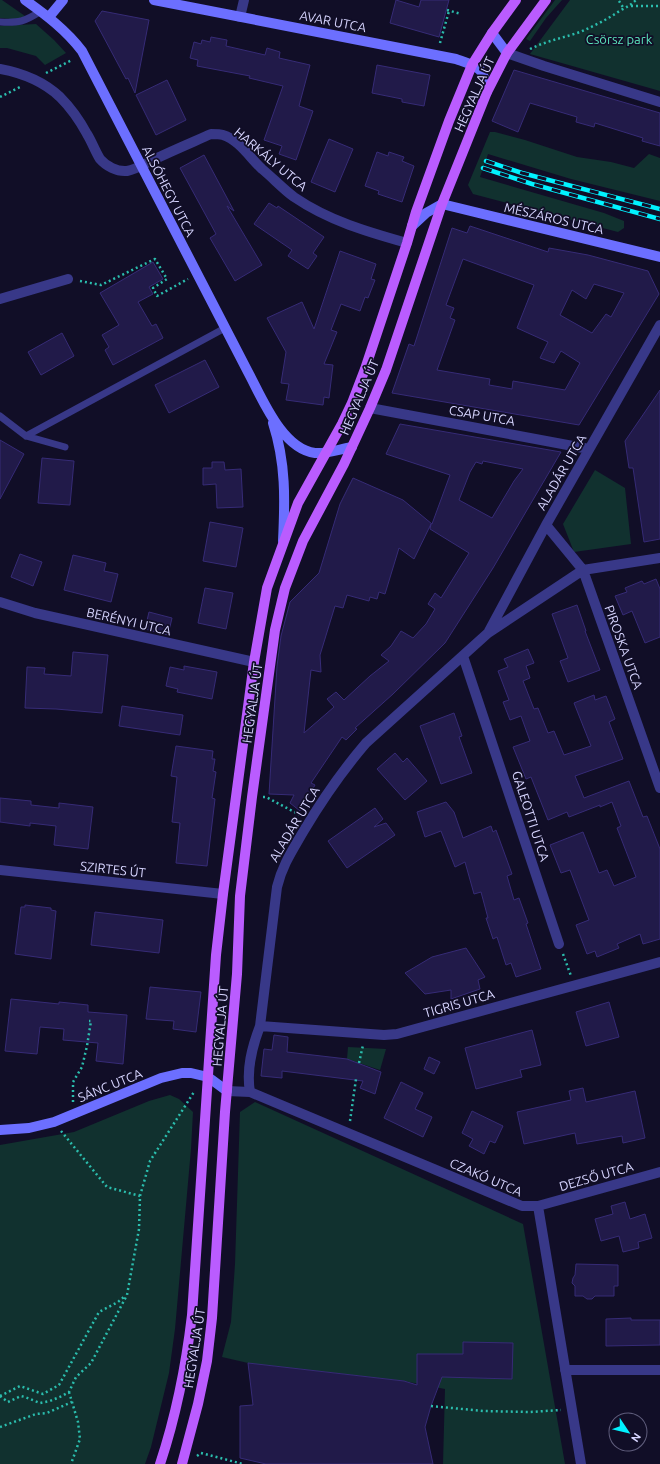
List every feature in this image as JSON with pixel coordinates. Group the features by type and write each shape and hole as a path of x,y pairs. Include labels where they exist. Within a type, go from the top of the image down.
{"main road":[{"name":"HEGYALJA ÚT","path":"160,1464 178,1400 192,1315 216,955 254,662 267,588 298,503 352,403 437,152 472,64 516,0"},
{"name":"HEGYALJA ÚT","path":"182,1464 204,1375 212,1318 227,1090 237,974 240,896 275,630 285,588 303,541 370,408 400,331 442,204 487,92 508,53 546,0"}],"street":[{"name":"ALSÓHEGY UTCA","path":"25,0 45,14 68,35 82,51 269,411 286,437 295,445 304,450 315,453 325,453 352,446"},
{"path":"45,14 63,0"},
{"name":"AVAR UTCA","path":"154,0 456,59 472,64 481,70 486,79 487,92"},
{"path":"240,17 244,0"},
{"path":"492,34 508,53 520,59 660,102"},
{"name":"HARKÁLY UTCA","path":"0,69 23,75 34,80 47,87 60,97 72,110 87,134 100,160 117,170 127,170 141,166 211,134 223,135 235,141 256,164 293,196 310,207 350,226 407,243"},
{"path":"412,226 426,214 442,204"},
{"name":"MÉSZÁROS UTCA","path":"442,204 660,257"},
{"path":"0,298 68,279"},
{"name":"ALADÁR UTCA","path":"488,633 546,525 660,325"},
{"name":"CSAP UTCA","path":"370,408 589,449"},
{"name":"ALSÓHEGY UTCA","path":"269,411 279,447 284,477 285,501 283,542"},
{"name":"PIROSKA UTCA","path":"546,525 582,570 660,788"},
{"path":"582,570 660,558"},
{"name":"ALADÁR UTCA","path":"250,1092 248,1079 253,1044 260,1026 277,887 281,870 310,820 336,781 366,743 488,633 582,570"},
{"name":"BERÉNYI UTCA","path":"0,602 50,617 254,662"},
{"name":"GALEOTTI UTCA","path":"463,656 559,944"},
{"name":"SZIRTES ÚT","path":"0,870 223,894"},
{"name":"TIGRIS UTCA","path":"260,1026 384,1035 397,1034 574,984 660,962"},
{"name":"SÁNC UTCA","path":"0,1130 29,1128 54,1122 161,1078 192,1073 208,1077 227,1090"},
{"name":"CZAKÓ UTCA","path":"227,1090 250,1092 522,1206 538,1206"},
{"name":"DEZSŐ UTCA","path":"538,1206 660,1172"},
{"path":"538,1206 581,1464"},
{"path":"565,1370 660,1370"}],"lane":[{"path":"0,22 27,20 45,14"},
{"path":"26,436 226,328"},
{"path":"0,416 26,436 65,446"}],"path":[{"path":"631,6 636,0"},
{"path":"619,1 624,8"},
{"path":"526,51 542,43 580,31 608,18 624,8 631,6 660,6"},
{"path":"441,41 448,10 461,14"},
{"path":"48,72 72,60"},
{"path":"68,279 101,285 155,259 167,280 153,288 157,296 197,273"},
{"path":"252,797 266,797 302,816"},
{"path":"559,944 574,984"},
{"path":"74,1115 73,1082 82,1067 91,1021 88,1021"},
{"path":"359,1063 364,1042"},
{"path":"350,1122 356,1079"},
{"path":"127,1295 118,1302 99,1312 59,1385 42,1394 20,1386 0,1396 8,1402 21,1396 40,1403 50,1401 69,1392 76,1377 91,1363 127,1295 139,1229 140,1196 150,1161 194,1092"},
{"path":"54,1122 107,1187 140,1196"},
{"path":"69,1392 78,1422 80,1439 71,1464"},
{"path":"0,1427 36,1414 47,1413 72,1402"},
{"path":"431,1406 483,1411 530,1412 571,1410"},
{"path":"194,1460 201,1454 243,1464"}],"green space":[{"path":"0,0 25,16 16,19 0,18"},
{"path":"555,0 562,0 546,18 530,41 526,39"},
{"name":"Csörsz park","path":"570,0 660,0 660,91 530,54"},
{"path":"36,24 66,53 45,65 36,56 7,48 0,48 0,26"},
{"path":"490,132 525,140 577,157 611,162 634,168 649,154 660,158 660,201 571,179 488,154 480,177 604,213 624,221 624,228 618,232 473,194 468,185"},
{"path":"595,470 625,488 631,544 574,552 563,524"},
{"path":"348,1047 386,1049 380,1070 347,1059"},
{"path":"170,1095 179,1099 193,1112 191,1149 175,1329 169,1373 151,1447 145,1464 0,1464 0,1145 74,1132 149,1101"},
{"path":"255,1102 523,1224 565,1464 443,1464 445,1389 404,1381 248,1363 222,1357 231,1322 235,1264 240,1112"}],"building":[{"path":"396,0 419,7 421,0 449,0 439,37 390,23"},
{"path":"102,11 149,20 135,93 95,21"},
{"path":"211,37 227,40 226,46 265,55 267,48 280,52 279,58 310,65 299,106 313,111 296,160 279,154 282,146 264,140 283,86 249,78 250,76 197,66 198,60 190,58 194,42 201,44 202,40 210,42"},
{"path":"377,65 430,75 424,106 402,102 402,99 372,93"},
{"path":"514,70 660,113 660,146 642,141 643,138 595,123 594,127 576,122 577,117 530,103 518,132 492,121"},
{"path":"167,80 186,120 156,135 136,95"},
{"path":"329,139 353,149 335,192 311,182"},
{"path":"377,152 388,156 389,152 404,157 402,161 414,166 402,202 378,194 379,191 365,186"},
{"path":"204,155 234,211 227,206 262,265 235,281 210,238 216,234 180,168"},
{"path":"269,203 277,208 278,206 324,237 313,253 317,256 308,269 288,256 292,250 254,224"},
{"path":"470,226 548,252 549,248 588,255 648,271 659,294 579,425 392,393 409,344 414,346 452,228 467,233","holes":["463,259 534,285 517,328 548,342 540,358 554,363 561,351 580,363 565,390 513,381 512,389 489,385 490,379 437,370 455,320 450,318 454,308 446,305","594,284 624,293 611,317 606,314 592,333 560,315 572,290 586,299"]},
{"path":"340,251 376,264 371,279 375,280 368,298 365,297 360,311 341,304 331,330 337,332 324,364 333,365 329,398 324,397 323,405 286,400 289,384 281,383 286,352 267,318 302,302 314,329"},
{"path":"153,262 163,279 149,287 153,294 138,302 152,326 156,324 163,338 113,365 105,350 109,347 102,335 119,325 100,293"},
{"path":"62,333 74,356 41,375 28,352"},
{"path":"205,360 219,387 169,413 155,385"},
{"path":"660,390 660,539 644,542 633,468 629,468 625,441"},
{"path":"400,424 561,452 493,568 445,643 393,694 355,728 357,729 346,740 342,737 311,783 315,785 300,811 290,803 294,795 269,794 277,666 281,636 290,602 319,573 340,504 353,478 403,500 432,524 450,475 386,454","holes":["483,461 523,469 492,518 459,500 470,472 476,462 482,464","431,524 430,529 469,553 441,598 435,593 428,604 435,609 426,624 413,638 401,631 391,646 381,655 389,661 344,700 336,692 327,699 334,707 304,733 311,670 321,672 320,655 335,606 343,608 347,595 369,601 370,597 377,599 379,592 385,594 399,548 414,559"]},
{"path":"0,440 24,454 0,499"},
{"path":"42,458 74,461 70,505 38,503"},
{"path":"212,462 224,462 225,470 241,469 243,507 217,508 216,484 203,485 203,468 212,468"},
{"path":"210,522 243,528 236,567 203,561"},
{"path":"20,554 42,562 33,586 11,577"},
{"path":"73,555 106,563 104,571 118,574 111,602 64,590"},
{"path":"656,579 660,589 660,637 645,643 632,611 623,615 615,596 627,592 625,588 642,581 644,584"},
{"path":"205,588 233,593 226,629 198,623"},
{"path":"577,605 600,670 568,682 560,661 568,658 552,614"},
{"path":"149,612 172,618 168,635 145,629"},
{"path":"528,649 534,663 526,666 530,678 523,681 534,709 538,708 548,733 554,731 564,755 591,746 574,703 594,695 595,700 606,696 615,719 609,722 623,759 575,776 584,798 629,781 643,817 647,816 660,849 660,939 643,944 640,934 617,944 619,948 597,957 595,951 587,954 576,925 589,920 570,870 561,873 550,845 583,832 599,873 607,870 614,886 636,877 617,828 621,826 612,802 569,817 567,812 548,820 531,777 526,779 513,747 530,741 521,716 510,720 503,702 509,700 498,671 508,667 504,659"},
{"path":"73,652 108,655 102,713 25,708 27,667 45,668 44,674 71,676"},
{"path":"184,666 217,672 212,699 177,692 178,689 166,686 170,667 184,670"},
{"path":"122,706 183,715 180,735 119,726"},
{"path":"454,713 462,736 459,737 472,773 441,784 420,726"},
{"path":"176,746 213,751 212,759 215,759 213,771 216,772 212,798 215,799 207,866 176,863 180,823 172,822 177,777 171,776"},
{"path":"395,753 403,762 407,758 427,781 405,800 377,769"},
{"path":"0,798 31,801 31,805 59,808 59,803 93,807 88,849 54,845 56,826 30,823 30,826 0,822"},
{"path":"446,802 454,812 463,838 491,826 493,832 496,830 512,874 507,876 514,900 519,898 541,969 516,977 511,963 506,965 497,937 493,939 486,918 488,918 481,892 474,894 465,862 455,867 441,831 425,837 417,812"},
{"path":"375,808 383,819 374,827 386,823 395,835 347,868 328,841"},
{"path":"25,905 51,908 51,910 56,911 51,959 15,954 21,907 25,907"},
{"path":"95,912 163,920 159,953 91,945"},
{"path":"466,948 485,977 478,980 480,989 451,999 451,990 425,994 405,973 432,957"},
{"path":"150,987 201,992 196,1032 173,1029 174,1021 146,1019"},
{"path":"11,999 59,1004 59,1002 88,1005 88,1012 127,1015 123,1064 96,1061 98,1043 63,1040 64,1029 40,1027 37,1054 5,1051"},
{"path":"609,1002 619,1037 586,1046 576,1012"},
{"path":"532,1030 541,1065 520,1070 522,1077 476,1089 465,1048"},
{"path":"274,1035 288,1037 287,1052 347,1059 381,1072 375,1094 360,1088 363,1081 282,1071 282,1078 261,1076 264,1049 272,1050"},
{"path":"429,1057 440,1062 434,1074 424,1069"},
{"path":"401,1082 423,1093 415,1109 432,1117 423,1137 384,1118"},
{"path":"583,1088 586,1102 635,1091 645,1138 623,1143 622,1136 577,1144 575,1133 524,1144 517,1112 571,1100 569,1091"},
{"path":"472,1111 503,1126 495,1143 490,1141 484,1154 469,1146 473,1139 462,1133"},
{"path":"625,1202 630,1219 645,1214 652,1238 638,1242 639,1248 623,1252 619,1236 601,1241 595,1219 613,1214 611,1206"},
{"path":"576,1264 618,1265 618,1286 614,1286 614,1296 595,1296 592,1299 587,1299 583,1296 575,1296 575,1286 572,1283 575,1275"},
{"path":"631,1318 631,1320 660,1320 660,1345 606,1346 606,1319"},
{"path":"463,1342 513,1343 512,1379 442,1377 425,1427 433,1464 266,1464 240,1458 240,1406 253,1405 248,1363 404,1381 417,1385 417,1354 463,1354"}],"railway":[{"path":"486,161 522,173 660,209"},
{"path":"483,168 532,184 660,219"}]}
